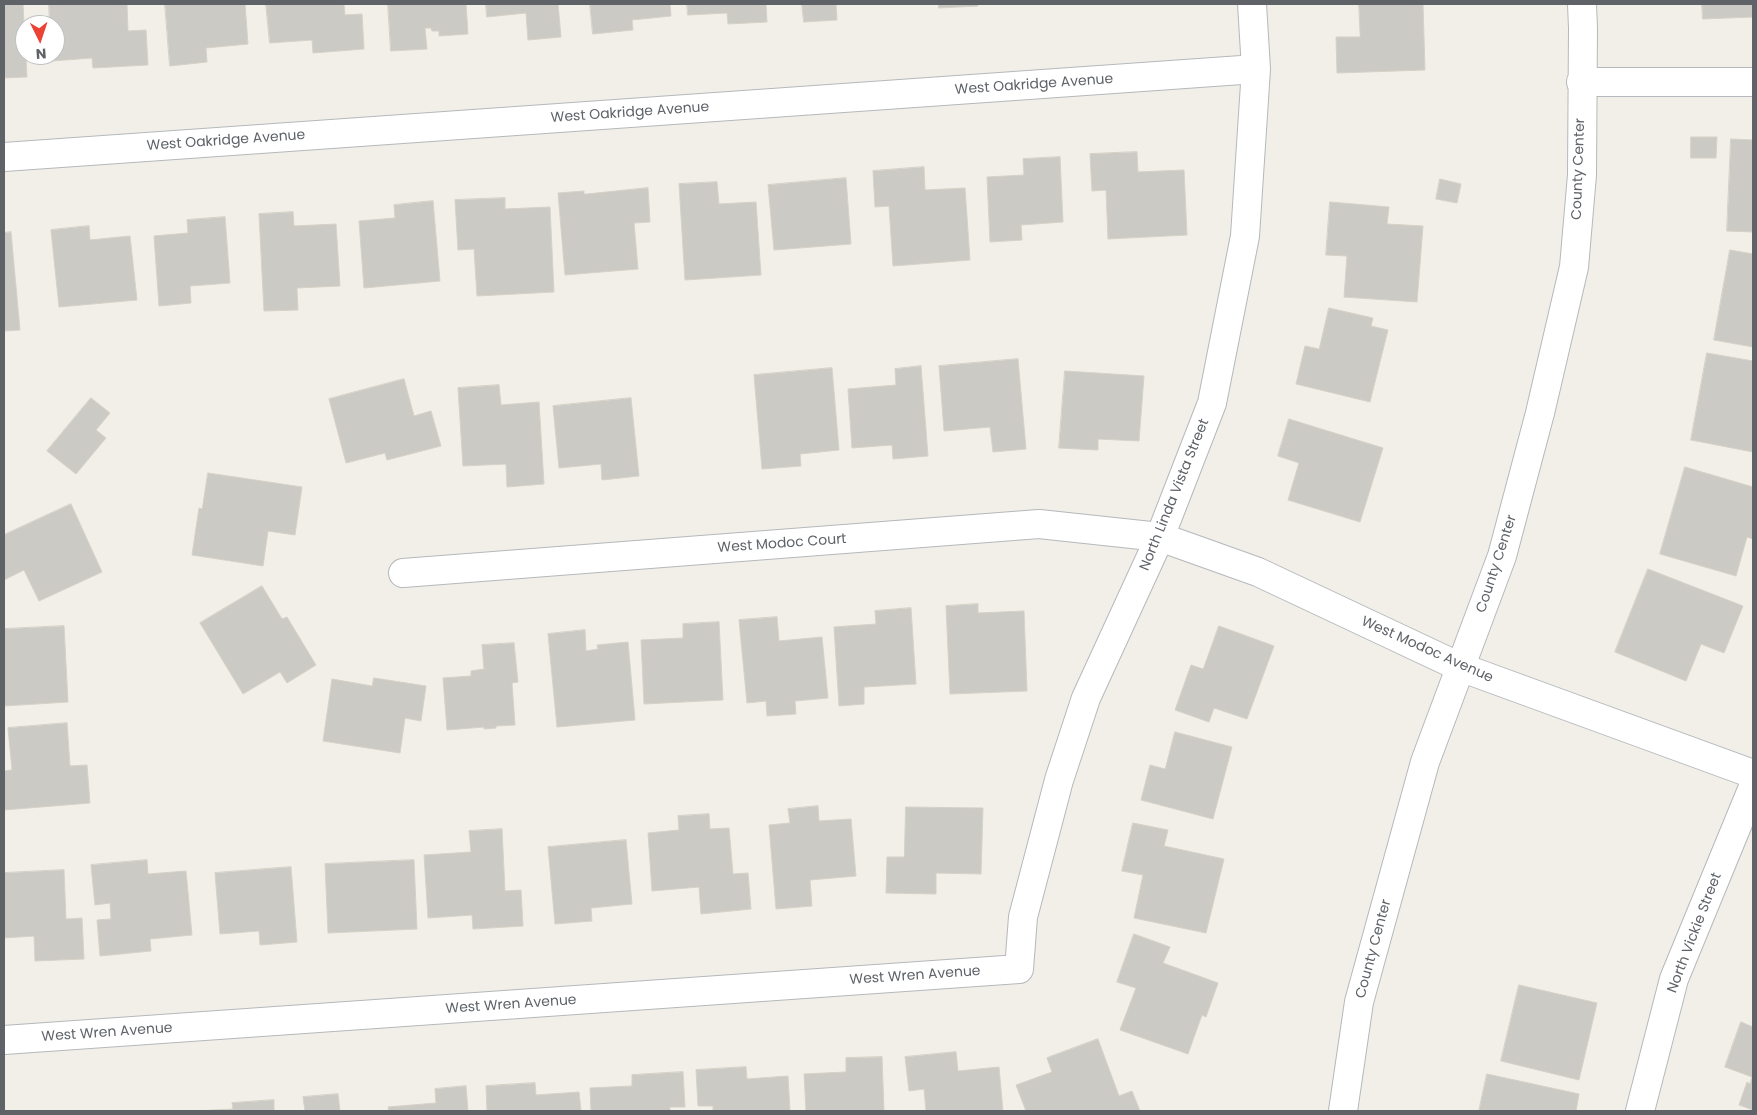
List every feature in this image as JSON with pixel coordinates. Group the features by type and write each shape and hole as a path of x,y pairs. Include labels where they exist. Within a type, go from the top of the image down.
{"street":[{"name":"North Linda Vista Street","path":"1019,969 1023,917 1059,780 1083,707 1160,537 1212,403 1245,236 1256,69 1252,4"},
{"name":"County Center","path":"1343,1111 1359,1002 1425,762 1502,556 1540,413 1574,267 1582,174 1582,4"},
{"name":"West Oakridge Avenue","path":"4,157 1256,69"},
{"path":"1581,82 1753,82"},
{"name":"West Modoc Court","path":"403,573 1039,524 1160,537"},
{"name":"West Modoc Avenue","path":"1160,537 1258,572 1460,668 1753,774"},
{"name":"North Vickie Street","path":"1640,1111 1674,979 1753,787"},
{"name":"West Wren Avenue","path":"4,1040 1019,969"}],"building":[{"path":"4,4 23,4 24,15 15,15 15,65 26,65 27,77 4,78"},
{"path":"49,4 127,4 128,31 146,30 148,65 93,68 92,58 65,60 65,15 50,15"},
{"path":"165,4 245,4 248,44 206,48 207,62 170,66"},
{"path":"266,4 344,4 345,15 362,14 364,49 313,53 312,40 270,43"},
{"path":"388,4 466,4 468,34 439,36 439,31 425,28 427,49 391,51"},
{"path":"486,4 558,4 561,37 528,40 526,13 487,17"},
{"path":"590,4 670,4 671,16 632,20 633,30 593,34"},
{"path":"687,4 766,4 767,22 728,24 727,13 688,15"},
{"path":"802,4 836,4 837,20 804,22"},
{"path":"939,4 978,4 978,6 939,8"},
{"path":"1359,4 1423,4 1425,70 1337,73 1336,37 1360,37"},
{"path":"1702,4 1753,4 1753,17 1703,19"},
{"path":"1691,137 1717,137 1716,158 1691,158"},
{"path":"1731,139 1753,140 1753,232 1727,231"},
{"path":"1137,152 1138,172 1184,170 1187,235 1108,239 1106,190 1092,191 1090,154"},
{"path":"1060,157 1063,222 1021,225 1022,240 990,242 987,177 1024,175 1023,159"},
{"path":"924,167 925,190 965,188 970,260 893,266 889,206 875,207 873,171"},
{"path":"846,178 851,244 774,250 768,185"},
{"path":"1440,179 1461,184 1457,203 1436,199"},
{"path":"717,182 719,204 756,202 761,275 685,280 679,184"},
{"path":"648,188 650,222 634,223 638,269 565,275 558,193 584,191 584,194"},
{"path":"505,198 505,209 550,207 554,292 477,296 474,249 458,250 455,200"},
{"path":"433,201 440,281 364,288 359,221 395,218 394,205"},
{"path":"1330,202 1389,207 1387,224 1423,226 1417,302 1344,297 1347,256 1326,255"},
{"path":"293,212 294,226 336,224 340,286 297,288 298,310 264,311 259,214"},
{"path":"225,217 230,283 190,286 191,303 159,306 154,236 188,233 187,220"},
{"path":"89,226 90,240 130,236 137,300 59,307 51,230"},
{"path":"11,232 20,330 4,331 4,233"},
{"path":"1730,250 1753,254 1753,347 1714,340"},
{"path":"1329,308 1373,318 1371,326 1388,330 1370,402 1296,384 1305,346 1319,349"},
{"path":"1707,353 1753,361 1753,452 1691,440"},
{"path":"1018,359 1026,449 993,452 990,427 944,431 939,366"},
{"path":"921,366 928,456 893,459 892,445 852,448 848,389 896,385 895,369"},
{"path":"832,368 839,450 800,454 801,466 762,469 754,375"},
{"path":"1065,371 1144,376 1139,441 1098,439 1098,450 1059,448"},
{"path":"404,379 414,416 431,411 441,446 387,460 385,453 346,463 329,399"},
{"path":"499,385 501,405 539,402 544,484 507,487 506,464 463,466 458,388"},
{"path":"91,398 110,413 96,430 106,438 76,474 47,451"},
{"path":"631,398 639,476 602,480 601,464 559,468 553,406"},
{"path":"1289,419 1383,448 1360,522 1288,500 1299,463 1278,456"},
{"path":"1685,467 1753,487 1753,539 1747,537 1736,576 1660,554"},
{"path":"208,473 302,487 295,535 268,531 263,566 192,555 199,508 202,509"},
{"path":"71,504 102,572 39,601 24,570 4,580 4,535"},
{"path":"1648,569 1743,606 1724,653 1701,644 1686,681 1615,652"},
{"path":"262,586 282,619 287,617 316,665 287,683 280,672 243,694 200,623"},
{"path":"978,604 978,613 1024,611 1027,691 950,694 946,606"},
{"path":"911,608 916,684 864,687 864,704 839,706 834,627 876,624 875,611"},
{"path":"777,617 779,641 822,637 828,698 795,701 796,714 767,716 766,701 747,703 739,620"},
{"path":"719,622 723,700 644,704 641,640 683,638 683,624"},
{"path":"64,626 68,702 4,706 4,629"},
{"path":"1219,626 1274,646 1247,719 1214,708 1209,722 1175,710 1191,665 1203,669"},
{"path":"585,630 586,651 598,649 597,645 628,642 635,720 557,727 548,634"},
{"path":"514,643 518,682 512,683 515,725 484,729 484,727 447,730 443,678 471,676 471,671 484,669 482,645"},
{"path":"374,678 426,686 421,721 405,718 400,753 323,741 332,679 372,686"},
{"path":"67,723 70,766 87,765 90,803 4,810 4,771 12,770 8,728"},
{"path":"1175,732 1232,747 1213,819 1141,800 1150,765 1165,769"},
{"path":"818,806 819,821 851,819 856,876 810,880 812,906 776,909 769,825 790,823 788,809"},
{"path":"906,807 983,808 981,874 936,873 936,894 886,893 887,857 904,857"},
{"path":"709,814 710,829 729,828 733,874 748,873 751,909 701,914 699,887 652,891 648,833 679,830 678,816"},
{"path":"1133,823 1168,830 1164,846 1224,859 1206,933 1134,918 1143,875 1122,871"},
{"path":"502,829 505,891 521,890 523,926 473,929 472,915 428,918 424,855 471,852 469,831"},
{"path":"626,840 632,904 591,908 592,921 555,924 548,847"},
{"path":"147,860 148,874 186,871 192,935 150,939 151,951 100,956 97,920 111,919 110,903 95,905 91,865"},
{"path":"414,860 417,929 328,933 325,864"},
{"path":"291,867 297,942 260,945 259,931 220,934 215,873"},
{"path":"64,870 66,919 82,918 84,959 35,961 34,936 4,938 4,873"},
{"path":"1134,934 1170,947 1163,963 1218,983 1206,1017 1202,1015 1188,1054 1120,1030 1136,988 1117,982"},
{"path":"1519,985 1597,1003 1579,1080 1501,1061"},
{"path":"1741,1022 1753,1027 1753,1110 1739,1105 1747,1082 1750,1084 1752,1077 1725,1067"},
{"path":"1098,1039 1119,1096 1132,1091 1140,1111 1026,1111 1016,1085 1052,1072 1047,1058"},
{"path":"956,1052 958,1071 999,1067 1003,1111 926,1111 924,1089 909,1091 905,1057"},
{"path":"882,1057 884,1111 806,1111 804,1074 846,1072 846,1058"},
{"path":"746,1067 747,1079 788,1076 790,1111 713,1111 713,1106 698,1106 696,1070"},
{"path":"683,1072 685,1107 670,1107 670,1111 591,1111 590,1088 632,1086 632,1075"},
{"path":"1487,1074 1579,1094 1576,1111 1479,1111"},
{"path":"535,1083 536,1095 579,1092 581,1111 487,1111 486,1086"},
{"path":"466,1086 468,1111 389,1111 388,1107 436,1103 435,1089"},
{"path":"338,1094 340,1111 305,1111 303,1097"},
{"path":"274,1100 274,1111 195,1111 233,1109 232,1103"}]}
